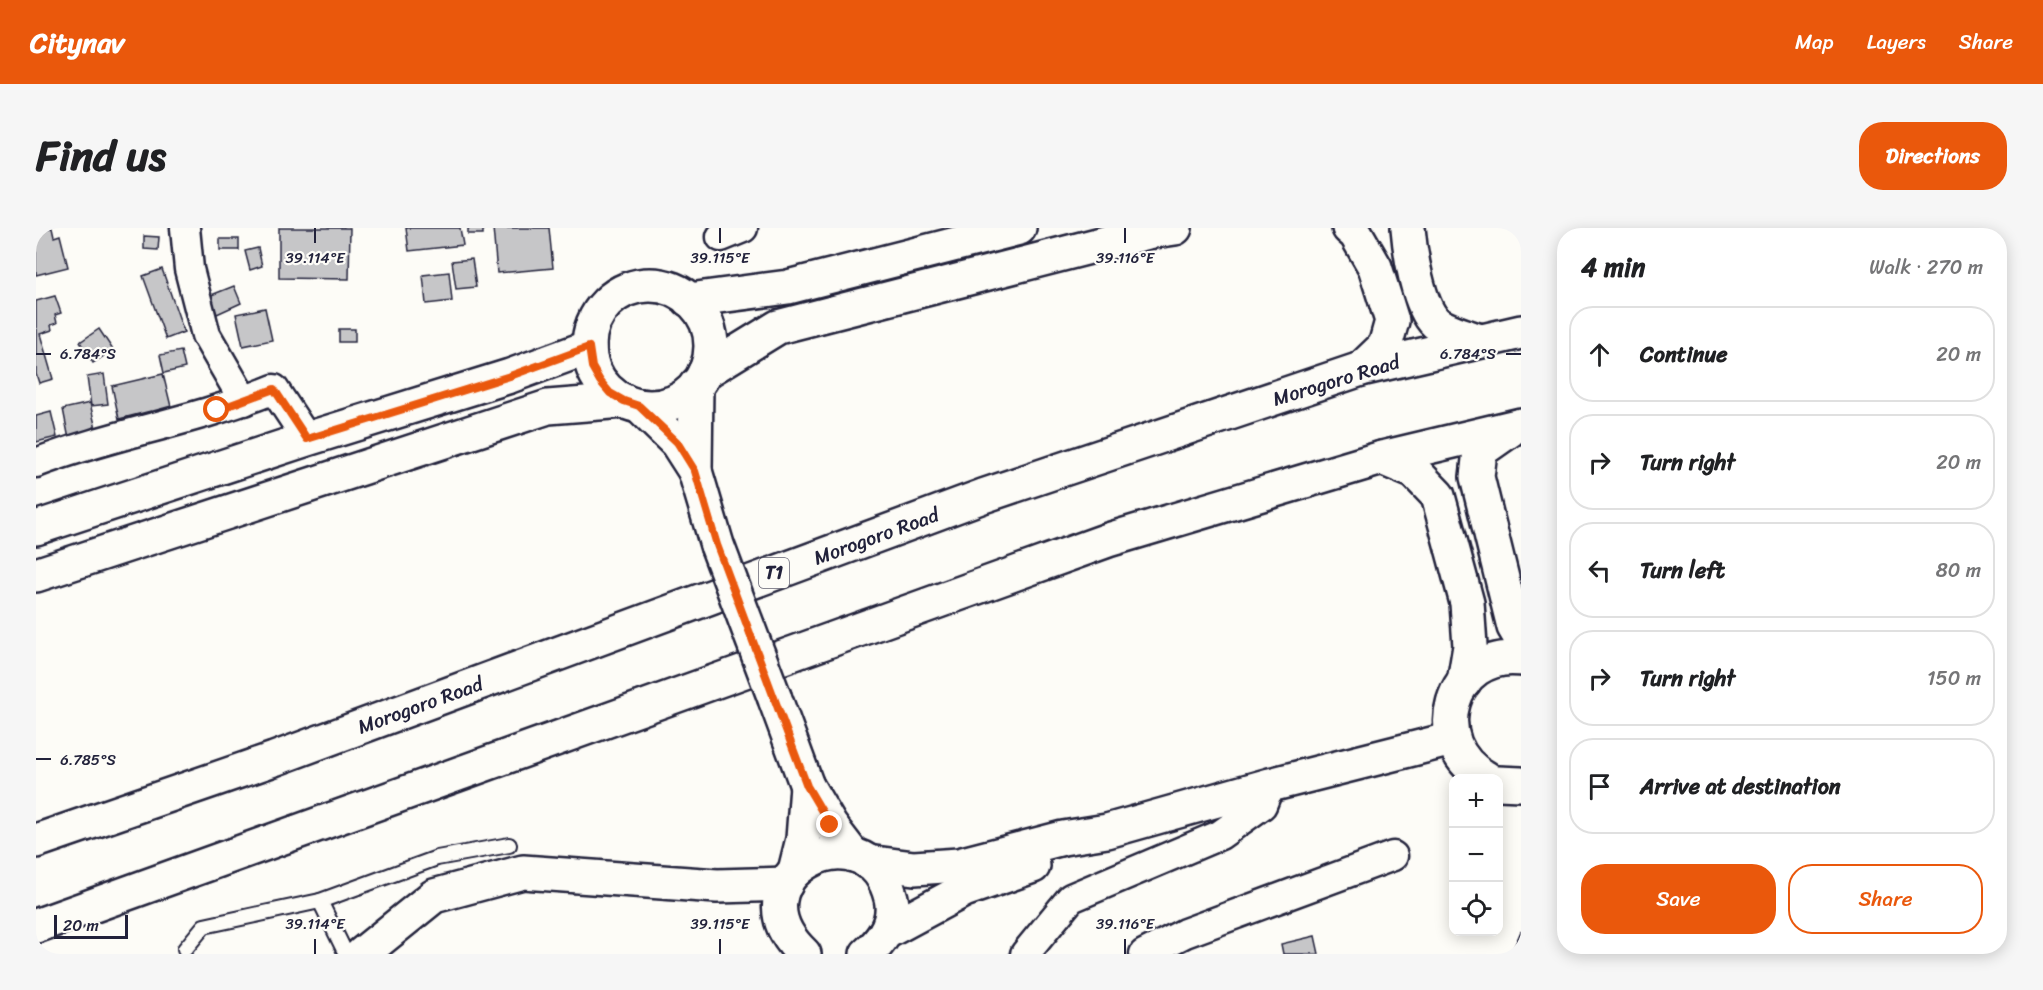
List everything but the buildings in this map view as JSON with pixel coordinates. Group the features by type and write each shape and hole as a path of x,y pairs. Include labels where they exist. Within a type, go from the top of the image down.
{"main road":[{"path":"689,300 788,287 1019,228"},
{"path":"36,575 548,407 631,404 655,407 670,404 685,396 701,379 778,327 1148,232 1175,228"},
{"path":"1349,228 1356,234 1375,267 1392,321 1385,346 1361,369"},
{"path":"1408,228 1411,257 1426,308 1437,324 1480,341"},
{"path":"695,471 701,379 710,357 711,341 704,319 689,300 676,291 661,286 629,289 615,296 595,320 589,347 592,367 610,393 631,404 677,442 695,471 717,545 807,786 830,825 860,858 879,872 887,886 892,901 891,917 877,943"},
{"name":"Morogoro Road","path":"36,841 274,759 983,496 1361,369 1521,332"},
{"path":"36,528 307,439 510,376 589,347"},
{"path":"36,927 1108,540 1382,458 1517,426"},
{"path":"1517,426 1480,452 1477,477 1514,627 1521,639"},
{"path":"1382,458 1415,472 1438,496 1467,603 1470,646 1464,682"},
{"path":"1479,774 1469,768 1462,759 1452,739 1449,715 1457,692 1472,673 1492,662 1521,659"},
{"path":"362,954 434,896 523,872 717,886 790,877 807,860 822,854 837,852 914,868 959,865 1063,838 1107,831 1270,785 1452,739"},
{"path":"1503,783 1521,784"},
{"path":"804,954 793,943 783,922 781,899 803,839 807,786"},
{"path":"877,943 964,890 1070,854 1107,831"}],"street":[{"path":"185,228 189,269 206,335 244,401"},
{"path":"36,463 176,419 244,401 274,389 307,439"},
{"path":"1035,951 1071,898 1220,835 1262,805 1270,785"},
{"path":"1144,954 1185,933 1393,856"}],"lane":[{"path":"185,949 204,927 320,901 437,858 509,845"},
{"path":"320,901 346,954"}],"route":[{"path":"217,410 274,389 307,439 510,376 589,347 592,367 610,393 639,406 677,442 695,471 717,545 807,786 830,825"}]}
